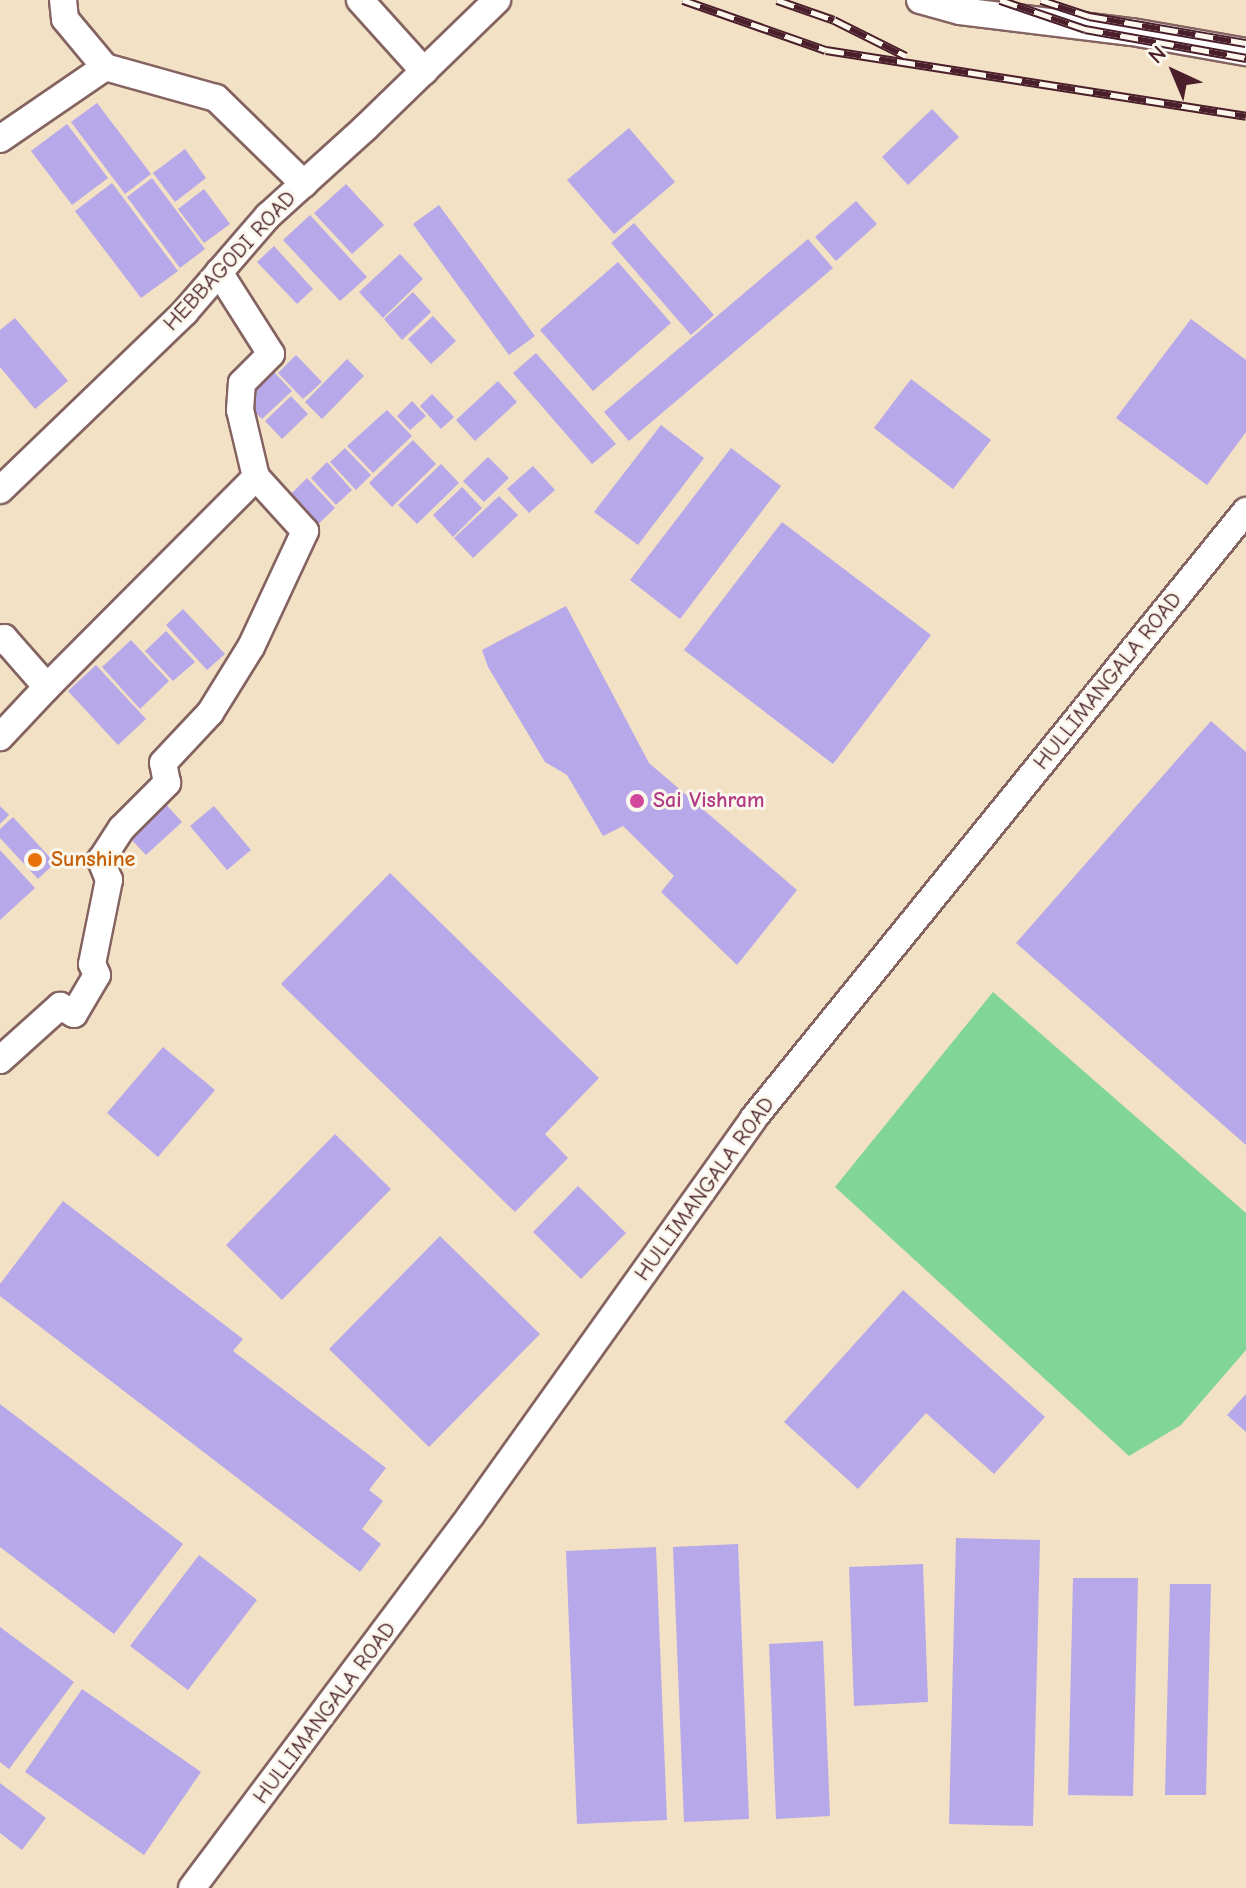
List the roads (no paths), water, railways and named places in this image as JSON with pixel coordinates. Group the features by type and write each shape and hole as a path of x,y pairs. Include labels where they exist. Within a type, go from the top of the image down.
{"street":[{"path":"63,0 65,19 105,67 216,98 304,184"},
{"path":"360,0 424,71"},
{"name":"HEBBAGODI ROAD","path":"0,490 185,312 268,216 497,0"},
{"path":"920,0 960,11 1132,32 1246,52"},
{"path":"0,139 105,67"},
{"path":"0,1060 60,1006 74,1014 97,975 92,964 109,880 101,860 122,828 167,783 163,763 210,713 251,647 305,531 256,477 240,410 242,383 271,354 219,272"},
{"path":"0,737 256,477"},
{"name":"HULLIMANGALA ROAD","path":"192,1888 471,1515 753,1119 1246,511"},
{"path":"0,641 4,638 47,687"}],"railway":[{"path":"683,0 826,50 1246,116"},
{"path":"777,0 834,20 906,56"},
{"path":"1000,0 1085,29 1246,58"},
{"path":"1041,0 1089,16 1246,43"}],"place":[{"name":"Sai Vishram","path":"637,801"},
{"name":"Sunshine","path":"35,860"}]}
